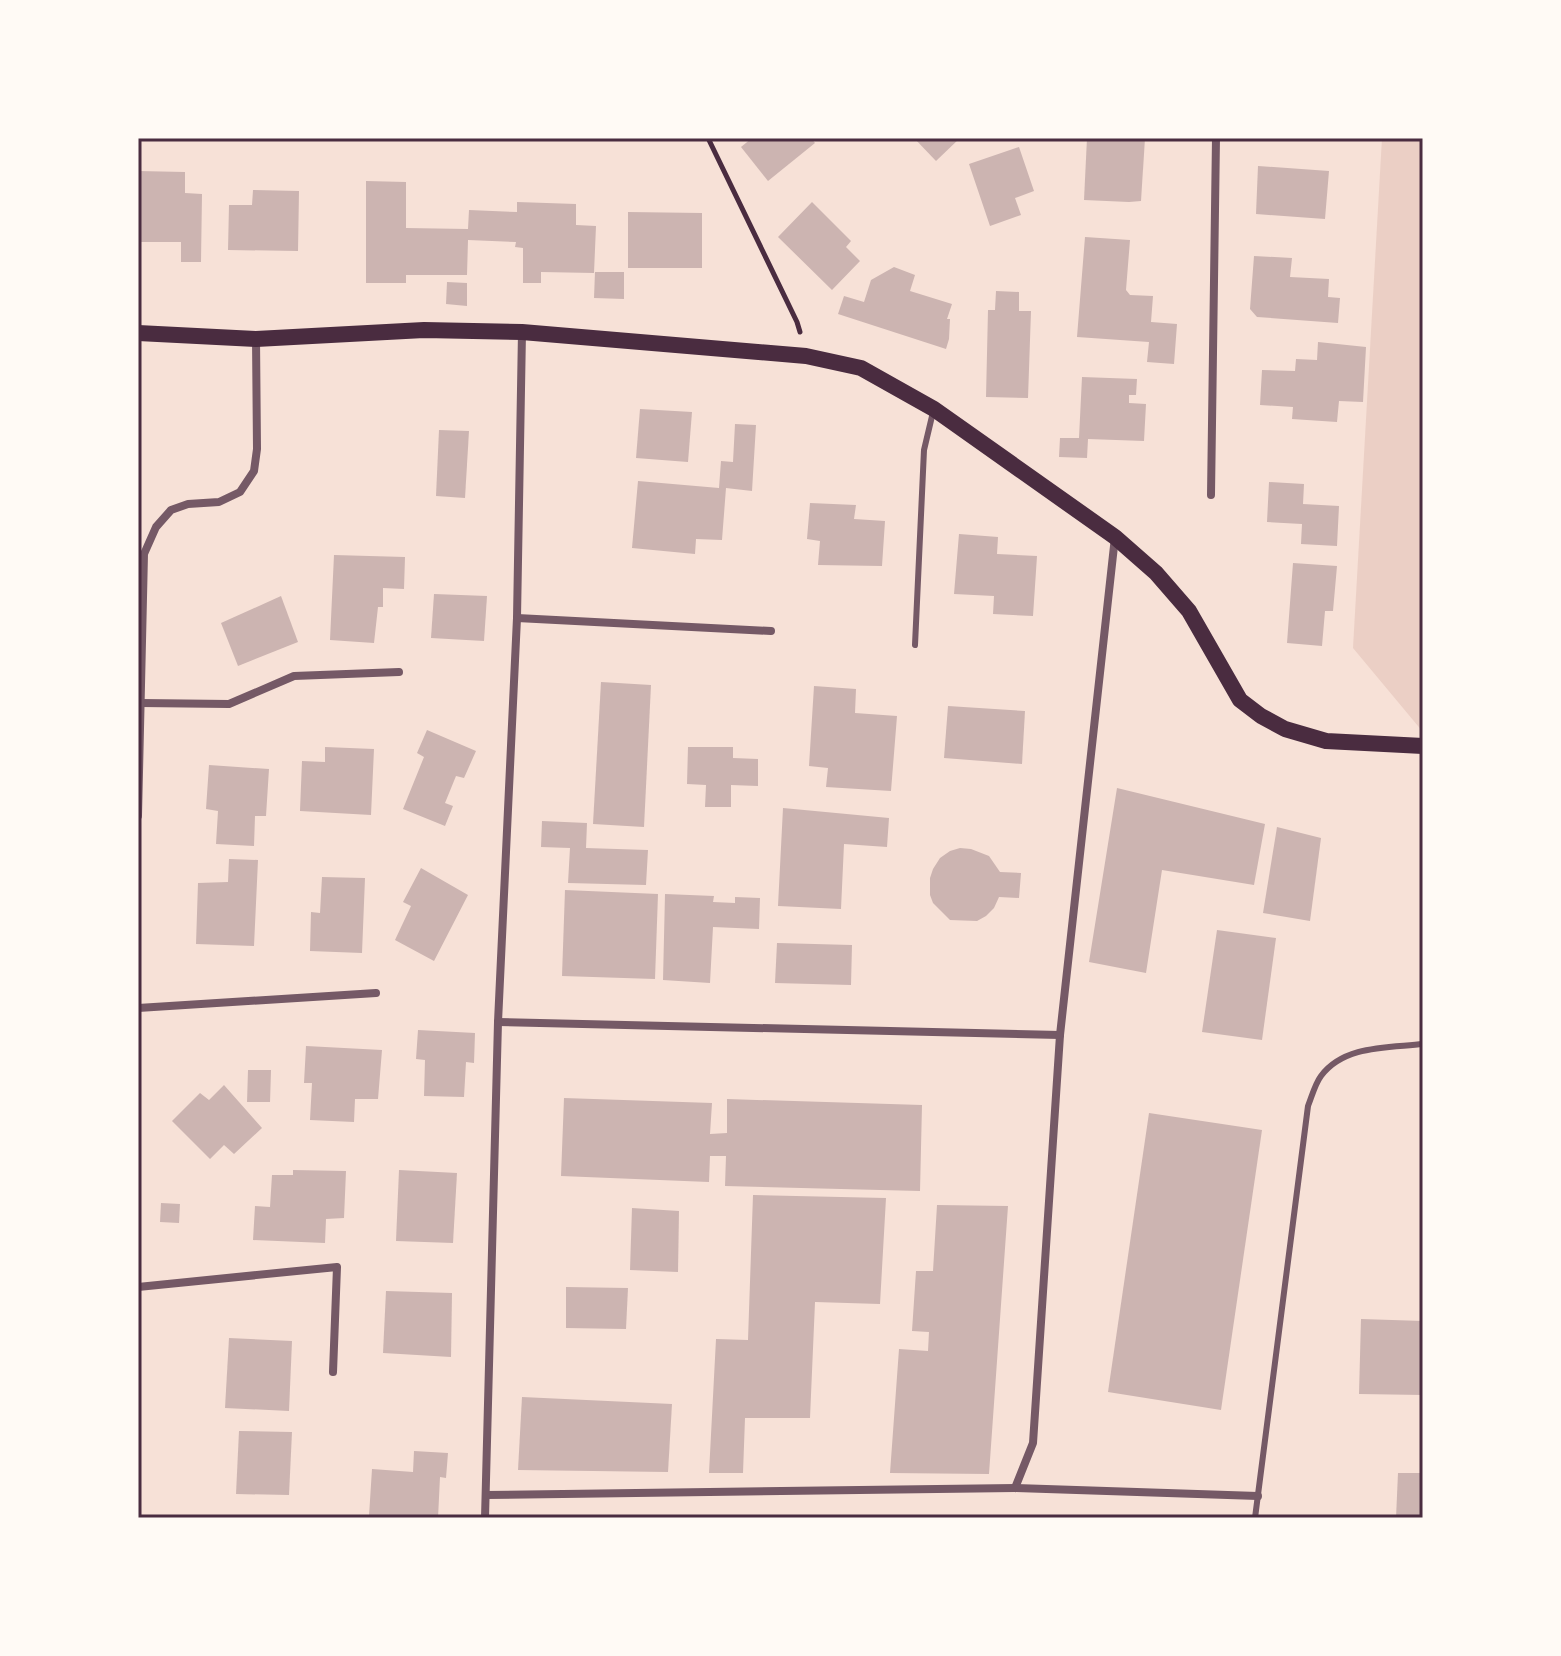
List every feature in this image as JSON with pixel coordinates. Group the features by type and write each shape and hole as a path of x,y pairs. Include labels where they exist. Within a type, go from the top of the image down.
{"main road":[{"path":"138,333 256,339 424,330 522,332 806,356 861,368 934,409 1115,537 1156,573 1189,611 1240,700 1261,716 1285,729 1326,741 1423,746"}],"street":[{"path":"1211,495 1216,138"},
{"path":"485,1518 498,1022 517,618 522,332"},
{"path":"138,816 144,554 156,527 171,510 188,504 219,502 240,492 254,471 257,449 256,339"},
{"path":"1015,1488 1033,1443 1060,1035 1115,537"},
{"path":"517,618 771,631"},
{"path":"141,703 229,704 294,676 399,672"},
{"path":"138,1008 376,993"},
{"path":"498,1022 1060,1035"},
{"path":"138,1287 337,1267 333,1372"},
{"path":"486,1495 1015,1488 1258,1496"}],"lane":[{"path":"915,645 924,450 934,409"},
{"path":"1255,1518 1308,1106 1319,1078 1335,1061 1357,1051 1423,1044"}],"path":[{"path":"708,138 797,322 806,356"}],"shaded area":[{"path":"1382,138 1423,138 1423,732 1353,648"}],"building":[{"path":"752,138 811,138 815,143 768,181 741,147"},
{"path":"914,138 960,138 936,161"},
{"path":"1087,138 1145,138 1141,201 1084,200"},
{"path":"1019,147 1034,191 1015,198 1021,215 990,226 969,164"},
{"path":"1258,166 1329,171 1325,219 1256,214"},
{"path":"138,171 185,172 185,193 202,194 201,262 181,262 181,242 138,242"},
{"path":"366,181 406,182 406,228 468,229 469,210 517,212 517,202 576,204 576,225 596,226 594,273 541,272 541,283 523,283 523,248 515,247 516,242 468,240 467,275 406,275 406,283 366,283"},
{"path":"253,190 299,191 298,251 228,250 229,205 252,205"},
{"path":"812,202 851,241 846,247 860,261 832,290 778,237"},
{"path":"628,212 702,213 702,268 628,268"},
{"path":"1085,237 1130,240 1126,290 1130,295 1153,296 1151,322 1177,324 1174,364 1147,362 1149,342 1077,337"},
{"path":"1254,256 1292,258 1290,277 1329,279 1328,297 1340,298 1338,323 1257,317 1250,309"},
{"path":"894,267 915,275 910,291 952,304 947,319 950,319 946,349 838,314 844,296 864,302 871,280"},
{"path":"595,272 624,272 624,299 594,298"},
{"path":"447,282 467,283 467,306 446,304"},
{"path":"996,291 1019,292 1019,311 1031,311 1028,398 986,397 988,310 995,310"},
{"path":"1318,342 1366,347 1363,402 1339,401 1337,422 1292,419 1293,407 1260,405 1262,370 1295,371 1296,359 1317,360"},
{"path":"1082,377 1137,379 1136,395 1129,395 1129,403 1146,404 1144,441 1088,439 1087,458 1059,457 1060,438 1079,438"},
{"path":"640,409 692,412 688,462 636,458"},
{"path":"735,424 756,425 752,491 726,488 722,540 696,539 695,554 632,548 638,481 719,488 721,461 733,462"},
{"path":"439,430 469,431 465,498 436,496"},
{"path":"1269,482 1304,484 1303,504 1339,506 1337,546 1301,544 1302,524 1267,522"},
{"path":"810,503 856,505 854,519 885,521 882,566 818,565 820,541 807,539"},
{"path":"959,534 998,537 997,554 1037,556 1033,616 993,614 994,596 954,594"},
{"path":"334,555 405,557 404,589 383,588 383,607 378,607 374,643 330,640"},
{"path":"1293,563 1337,566 1333,611 1325,611 1322,646 1287,643"},
{"path":"434,594 487,596 484,641 431,638"},
{"path":"281,596 298,642 238,666 221,623"},
{"path":"601,682 651,685 644,827 593,824"},
{"path":"814,686 856,689 855,713 897,716 891,791 826,787 828,768 809,766"},
{"path":"948,706 1025,711 1022,764 944,758"},
{"path":"427,730 476,751 464,778 456,776 445,803 453,806 445,826 403,809 424,757 417,753"},
{"path":"325,747 374,749 371,815 300,811 302,761 325,762"},
{"path":"688,747 733,747 733,758 758,759 758,786 731,785 731,807 705,807 706,785 687,784"},
{"path":"209,765 269,769 266,816 255,816 254,846 216,844 218,811 206,809"},
{"path":"1117,788 1265,824 1254,885 1162,870 1146,973 1089,962"},
{"path":"783,808 889,818 887,847 844,844 841,909 778,906"},
{"path":"542,821 587,823 586,848 648,850 646,885 568,883 570,848 541,847"},
{"path":"1277,827 1321,838 1310,921 1263,913"},
{"path":"960,848 989,856 1000,872 1021,873 1019,898 999,897 994,908 977,921 950,920 933,903 930,878 940,858"},
{"path":"229,859 258,860 254,946 196,944 198,883 228,882"},
{"path":"421,868 468,895 434,961 395,940 411,906 403,902"},
{"path":"322,877 365,878 362,953 310,951 311,912 320,913"},
{"path":"565,890 658,894 655,979 562,976"},
{"path":"665,894 714,896 713,902 735,903 735,897 760,898 759,929 713,927 710,983 663,980"},
{"path":"1217,930 1276,938 1262,1040 1202,1032"},
{"path":"777,943 852,945 851,985 775,983"},
{"path":"418,1030 475,1033 474,1063 466,1062 464,1097 424,1096 425,1060 416,1059"},
{"path":"306,1046 382,1050 378,1099 355,1099 354,1122 310,1120 312,1083 304,1083"},
{"path":"248,1070 271,1070 270,1102 247,1102"},
{"path":"224,1085 262,1128 234,1154 224,1145 210,1159 172,1121 200,1093 209,1100"},
{"path":"564,1098 712,1103 710,1134 727,1133 727,1099 922,1105 920,1191 725,1186 726,1156 710,1156 709,1182 561,1176"},
{"path":"1149,1113 1262,1130 1221,1410 1108,1392"},
{"path":"293,1170 346,1171 344,1218 326,1219 325,1243 253,1240 255,1206 270,1207 272,1175 293,1175"},
{"path":"399,1170 457,1173 453,1243 396,1241"},
{"path":"753,1195 886,1198 880,1304 815,1302 810,1418 745,1418 743,1473 709,1473 716,1339 748,1340"},
{"path":"161,1203 180,1204 179,1223 160,1222"},
{"path":"937,1205 1008,1206 989,1474 890,1473 899,1349 928,1351 929,1332 912,1331 916,1271 933,1271"},
{"path":"632,1208 679,1211 678,1272 630,1270"},
{"path":"566,1287 628,1288 626,1329 566,1328"},
{"path":"386,1291 452,1293 451,1357 383,1353"},
{"path":"1361,1319 1423,1321 1423,1395 1359,1394"},
{"path":"229,1338 292,1341 289,1411 225,1408"},
{"path":"522,1397 672,1404 668,1472 518,1470"},
{"path":"239,1431 292,1432 289,1495 236,1494"},
{"path":"414,1451 448,1453 446,1478 440,1477 438,1518 369,1516 372,1469 413,1472"},
{"path":"1398,1473 1423,1473 1423,1518 1396,1518"}]}
